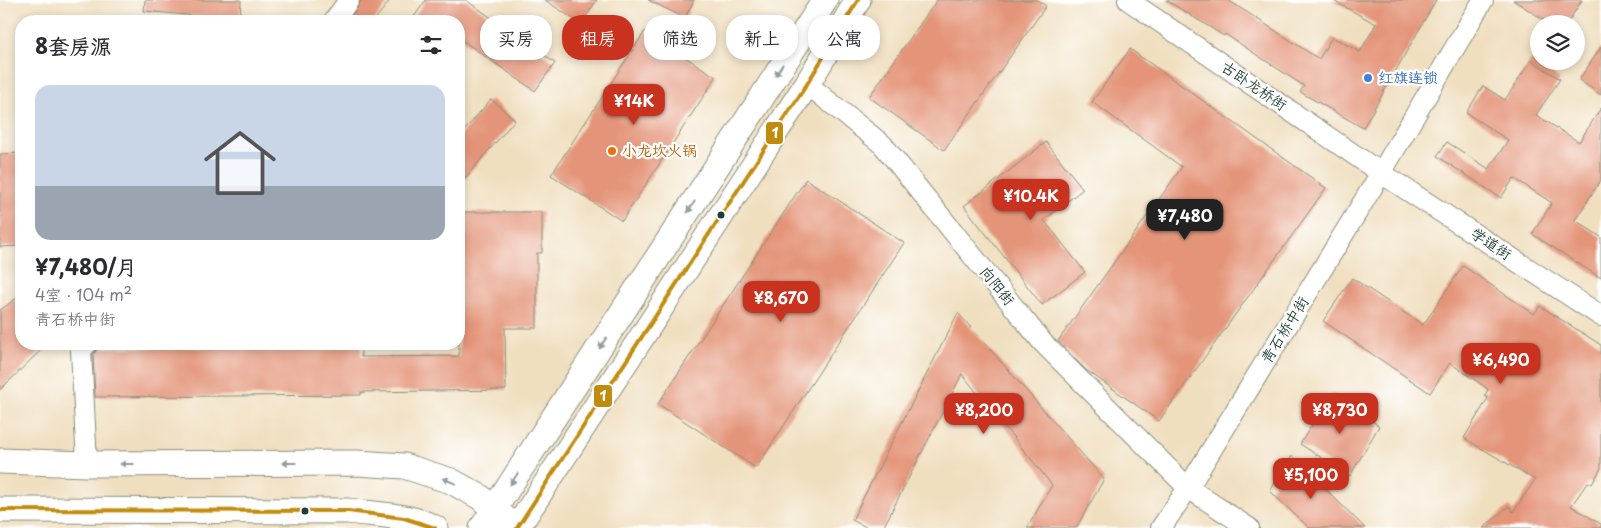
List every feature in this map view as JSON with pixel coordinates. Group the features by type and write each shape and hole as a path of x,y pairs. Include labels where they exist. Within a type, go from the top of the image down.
{"main road":[{"path":"488,519 825,0"},
{"path":"488,519 518,528 807,84 858,0"},
{"path":"0,461 86,464 357,463 404,466 451,480 480,497 488,519"},
{"path":"0,510 348,511 397,517 435,528"}],"street":[{"path":"338,15 349,0"},
{"name":"古卧龙桥街","path":"1128,0 1381,173"},
{"name":"青石桥中街","path":"1162,528 1381,173 1483,0"},
{"name":"向阳街","path":"807,84 883,145 1043,343 1188,488 1248,528"},
{"name":"学道街","path":"1381,173 1601,316"},
{"path":"81,350 86,464"}],"building":[{"path":"145,0 241,0 240,15 187,15 144,11"},
{"path":"362,0 390,0 379,15 352,15"},
{"path":"426,0 466,0 487,15 480,15 480,53 465,42 465,15 415,15"},
{"path":"545,0 597,0 587,15 568,15"},
{"path":"648,0 694,0 686,15 679,15"},
{"path":"937,0 1037,0 1046,6 944,150 869,97"},
{"path":"1166,0 1228,0 1319,59 1332,37 1360,52 1376,24 1332,0 1436,0 1363,128 1300,92 1304,86 1225,34 1224,36"},
{"path":"1513,0 1582,0 1573,15 1536,15"},
{"path":"644,33 644,60 690,60 716,77 622,221 551,175 626,60 634,60 634,48"},
{"path":"1601,47 1601,95 1579,80"},
{"path":"1130,49 1326,188 1159,421 1086,370 1058,341 1182,167 1092,102"},
{"path":"491,60 551,60 555,63 535,91"},
{"path":"1530,62 1530,70 1546,70 1560,79 1536,115 1579,142 1601,108 1601,180 1575,220 1601,237 1601,278 1532,234 1552,203 1514,178 1501,198 1437,156 1447,142 1489,169 1508,140 1466,113 1483,86 1505,100"},
{"path":"491,99 515,120 465,178 465,130"},
{"path":"1046,142 1083,189 1044,220 1085,272 1042,305 964,206"},
{"path":"15,153 15,246 0,247 0,154"},
{"path":"806,179 904,243 756,468 658,404"},
{"path":"465,212 542,212 542,253 537,253 537,328 505,328 506,390 361,392 361,395 95,397 93,355 97,350 361,350 361,357 459,356 459,350 465,350"},
{"path":"1463,266 1534,314 1540,306 1601,345 1601,468 1592,484 1588,482 1571,506 1601,524 1601,528 1483,528 1509,506 1513,512 1535,480 1464,438 1488,398 1485,396 1488,389 1450,363 1430,393 1323,321 1352,278 1423,325"},
{"path":"15,299 15,350 41,350 0,390 0,310"},
{"path":"958,313 1104,479 1076,528 1027,528 1052,485 962,374 883,528 868,528 852,520"},
{"path":"1332,393 1379,426 1350,476 1300,444"},
{"path":"1292,456 1365,528 1309,528 1270,491"}],"transit line":[{"name":"1","path":"517,528 807,84 858,0"},
{"name":"1","path":"0,510 348,511 404,518 435,528"}],"place":[{"name":"红旗连锁","path":"1368,78"},
{"name":"小龙坎火锅","path":"612,151"}]}
